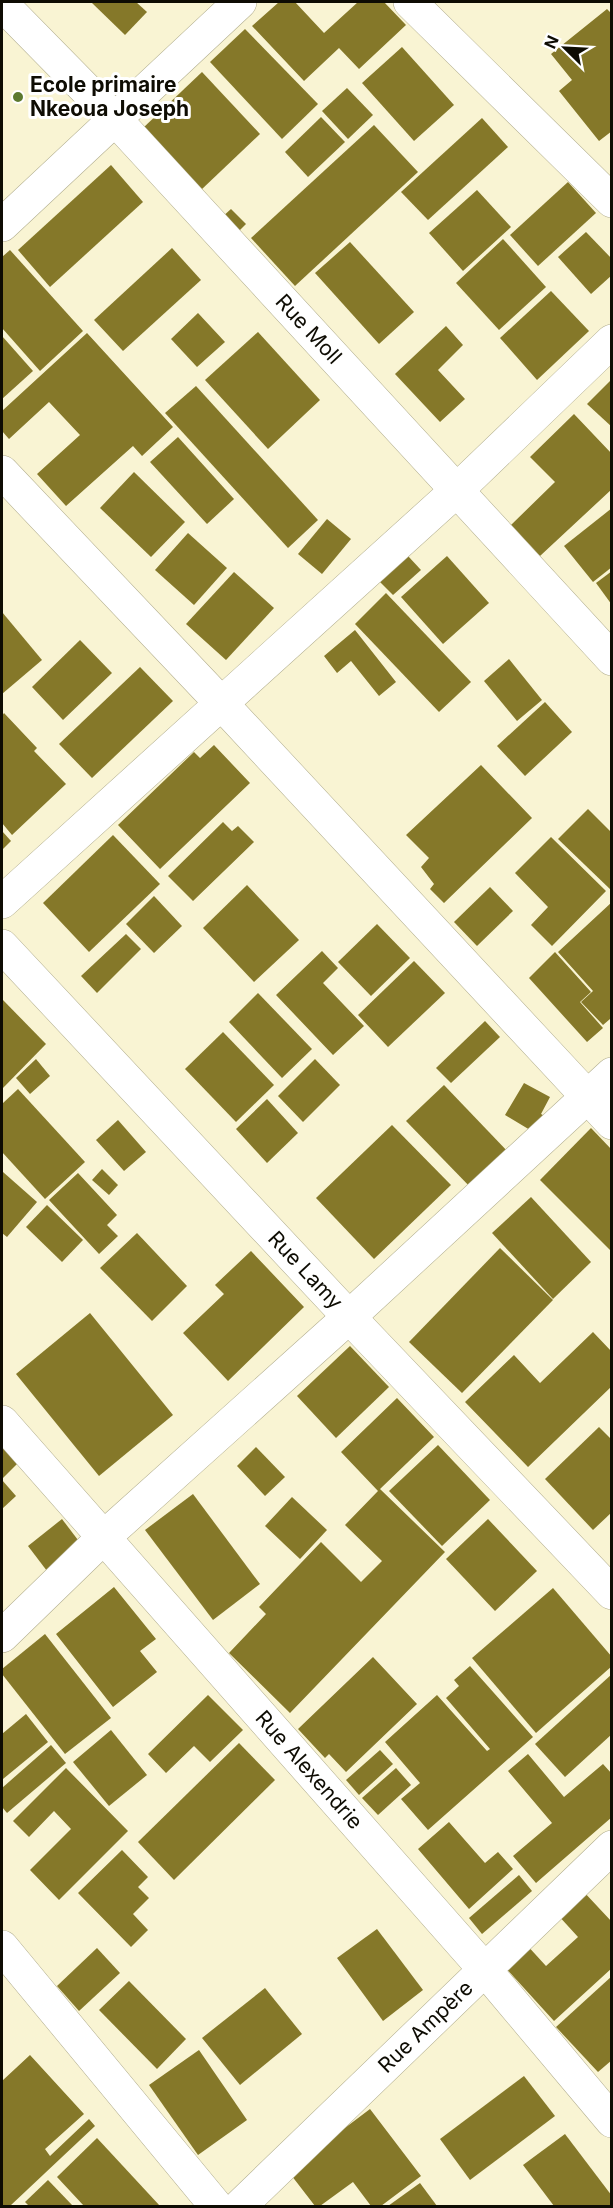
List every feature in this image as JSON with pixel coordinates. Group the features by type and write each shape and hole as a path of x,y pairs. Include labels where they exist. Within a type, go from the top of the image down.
{"street":[{"path":"2,225 240,2"},
{"path":"410,2 612,201"},
{"name":"Rue Moll","path":"2,4 114,118 612,659"},
{"path":"2,902 456,491 612,341"},
{"path":"2,472 221,703 612,1123"},
{"name":"Rue Lamy","path":"2,946 349,1317 612,1593"},
{"path":"2,1636 104,1537 349,1317 612,1074"},
{"name":"Rue Alexendrie","path":"2,1422 486,1971 612,2121"},
{"name":"Rue Ampère","path":"240,2206 612,1847"},
{"path":"2,1947 216,2206"}],"building":[{"path":"91,2 136,2 147,12 125,35"},
{"path":"279,2 295,2 324,33 358,2 384,2 406,25 359,69 339,48 304,81 252,26"},
{"path":"607,9 612,14 612,131 599,141 559,91 572,80 551,54"},
{"path":"245,29 318,104 282,139 210,62"},
{"path":"402,47 454,105 414,141 362,83"},
{"path":"202,72 260,134 201,190 143,128"},
{"path":"347,88 373,115 348,139 322,111"},
{"path":"321,117 345,142 308,177 285,152"},
{"path":"482,118 508,147 428,220 401,192"},
{"path":"374,125 418,172 295,286 251,238"},
{"path":"111,165 143,202 50,287 18,250"},
{"path":"568,182 596,213 538,266 510,235"},
{"path":"477,190 511,227 463,271 429,233"},
{"path":"231,209 246,224 236,234 221,218"},
{"path":"586,232 612,259 612,275 591,294 558,257"},
{"path":"503,239 546,287 499,330 456,283"},
{"path":"350,242 414,312 379,344 315,273"},
{"path":"172,248 201,280 123,351 94,320"},
{"path":"10,250 83,331 40,371 2,328 2,257"},
{"path":"551,291 589,331 537,380 500,338"},
{"path":"198,313 225,342 197,367 171,339"},
{"path":"446,326 463,345 438,370 465,399 440,422 395,374"},
{"path":"258,332 320,400 268,449 205,380"},
{"path":"87,333 173,427 142,456 133,446 66,506 37,474 80,435 49,402 9,439 2,431 2,411"},
{"path":"2,336 33,371 2,399"},
{"path":"612,379 612,427 587,404"},
{"path":"196,386 318,520 288,548 165,413"},
{"path":"574,414 612,454 612,489 540,556 511,525 555,482 530,457"},
{"path":"178,437 234,499 207,524 150,462"},
{"path":"134,472 185,522 151,557 100,508"},
{"path":"612,508 612,567 593,582 564,546"},
{"path":"327,519 351,539 322,574 298,554"},
{"path":"188,533 227,568 194,605 155,570"},
{"path":"408,556 421,570 393,595 380,582"},
{"path":"447,556 489,603 443,644 401,597"},
{"path":"612,571 612,605 596,583"},
{"path":"234,572 274,608 226,660 186,624"},
{"path":"386,593 471,682 439,712 355,624"},
{"path":"2,612 42,660 2,694"},
{"path":"355,630 396,682 379,696 351,661 337,673 324,656"},
{"path":"80,640 112,673 63,720 32,687"},
{"path":"509,659 542,700 517,721 484,681"},
{"path":"140,667 173,701 92,778 59,744"},
{"path":"545,702 572,732 525,776 497,746"},
{"path":"4,713 37,748 34,751 66,784 12,835 2,823 2,716"},
{"path":"214,745 250,783 160,869 118,825 194,752 200,758"},
{"path":"481,765 532,818 444,903 430,889 434,884 421,867 429,858 406,835"},
{"path":"588,809 612,833 612,891 558,839"},
{"path":"223,822 232,831 238,826 254,842 193,901 168,876"},
{"path":"2,831 11,841 2,850"},
{"path":"113,835 160,884 89,952 43,903"},
{"path":"551,837 606,891 552,946 531,925 548,907 515,873"},
{"path":"247,885 299,940 254,982 203,928"},
{"path":"490,887 513,911 477,946 454,922"},
{"path":"154,896 182,926 154,953 126,924"},
{"path":"612,902 612,1021 610,1019 603,1025 581,1002 593,991 558,952"},
{"path":"377,924 410,958 371,996 338,962"},
{"path":"126,934 141,949 97,993 81,976"},
{"path":"322,951 338,968 323,983 364,1026 333,1055 276,995"},
{"path":"555,952 591,992 580,1002 603,1028 587,1042 529,978"},
{"path":"414,961 445,993 388,1047 358,1015"},
{"path":"258,993 312,1049 282,1078 229,1022"},
{"path":"2,999 46,1044 2,1089"},
{"path":"485,1021 500,1037 451,1083 436,1068"},
{"path":"223,1032 274,1085 236,1122 185,1069"},
{"path":"36,1059 50,1076 30,1094 16,1078"},
{"path":"315,1059 340,1085 303,1122 278,1096"},
{"path":"524,1083 550,1097 541,1114 550,1119 540,1136 505,1115"},
{"path":"444,1085 512,1156 475,1192 406,1121"},
{"path":"18,1089 85,1162 45,1199 2,1152 2,1104"},
{"path":"267,1099 298,1133 267,1163 236,1129"},
{"path":"118,1120 146,1152 124,1171 96,1140"},
{"path":"392,1125 451,1185 374,1259 316,1198"},
{"path":"591,1128 612,1150 612,1252 540,1180"},
{"path":"102,1169 118,1185 109,1195 92,1180"},
{"path":"3,1172 37,1202 7,1237 2,1233"},
{"path":"78,1173 117,1215 107,1225 118,1236 99,1254 49,1200"},
{"path":"531,1197 591,1262 553,1299 492,1233"},
{"path":"47,1205 83,1240 62,1262 26,1227"},
{"path":"137,1233 187,1286 152,1321 100,1268"},
{"path":"500,1248 553,1300 462,1393 409,1342"},
{"path":"251,1251 304,1307 228,1381 183,1333 224,1294 215,1285"},
{"path":"90,1313 173,1415 99,1476 16,1374"},
{"path":"593,1332 612,1352 612,1386 528,1467 465,1402 514,1355 540,1383"},
{"path":"350,1346 389,1387 336,1438 297,1396"},
{"path":"397,1398 434,1437 380,1489 445,1552 290,1713 229,1653 266,1614 259,1607 321,1542 361,1582 382,1561 345,1525 378,1491 341,1452"},
{"path":"599,1427 612,1440 612,1512 593,1530 545,1479"},
{"path":"2,1443 19,1462 2,1479"},
{"path":"438,1445 490,1500 442,1546 389,1491"},
{"path":"256,1447 285,1477 265,1496 237,1466"},
{"path":"2,1480 16,1496 2,1509"},
{"path":"193,1494 260,1584 213,1620 145,1530"},
{"path":"292,1497 327,1530 300,1559 265,1526"},
{"path":"62,1519 81,1544 47,1571 28,1546"},
{"path":"488,1519 537,1571 495,1611 446,1559"},
{"path":"114,1587 156,1639 140,1651 157,1672 113,1707 56,1634"},
{"path":"553,1588 612,1657 612,1666 536,1733 472,1658"},
{"path":"45,1634 111,1718 65,1754 2,1674 2,1669"},
{"path":"373,1657 417,1704 346,1772 329,1754 325,1758 298,1729"},
{"path":"470,1666 533,1737 428,1830 401,1799 420,1783 385,1742 437,1695 487,1751 490,1749 446,1698 459,1686 454,1680"},
{"path":"612,1674 612,1734 565,1777 535,1744"},
{"path":"208,1695 243,1730 210,1762 194,1746 166,1773 148,1754"},
{"path":"26,1714 48,1742 3,1779 2,1734"},
{"path":"111,1730 147,1775 109,1806 73,1762"},
{"path":"239,1743 275,1780 174,1880 138,1842"},
{"path":"51,1745 66,1763 7,1813 2,1807 2,1788"},
{"path":"380,1750 393,1764 359,1795 346,1780"},
{"path":"528,1754 564,1797 603,1764 612,1774 612,1817 536,1883 513,1856 552,1823 508,1771"},
{"path":"66,1768 128,1831 59,1900 30,1870 71,1829 54,1811 29,1837 13,1821"},
{"path":"396,1768 411,1785 378,1815 362,1798"},
{"path":"449,1822 485,1863 498,1852 513,1869 469,1909 418,1849"},
{"path":"122,1850 148,1877 138,1887 149,1898 133,1914 148,1930 131,1947 78,1893"},
{"path":"519,1875 532,1891 482,1934 469,1918"},
{"path":"583,1891 612,1922 612,1968 554,2021 502,1964 525,1943 546,1966 578,1937 557,1914"},
{"path":"377,1929 423,1990 383,2021 337,1958"},
{"path":"97,1948 120,1973 79,2011 57,1986"},
{"path":"612,1976 612,2060 598,2072 556,2027"},
{"path":"129,1981 186,2039 157,2069 99,2010"},
{"path":"265,1988 302,2034 240,2085 202,2038"},
{"path":"199,2050 247,2120 198,2155 149,2085"},
{"path":"30,2055 84,2114 45,2149 50,2156 89,2119 95,2126 10,2206 2,2206 2,2081"},
{"path":"524,2076 555,2116 470,2180 440,2139"},
{"path":"370,2109 421,2176 381,2206 371,2206 353,2182 320,2206 315,2206 288,2171"},
{"path":"565,2134 612,2196 612,2206 554,2206 523,2165"},
{"path":"97,2138 160,2206 84,2206 57,2177"},
{"path":"48,2180 73,2206 29,2206 25,2202"},
{"path":"420,2183 437,2206 388,2206"}],"place":[{"name":"Ecole primaire Nkeoua Joseph","path":"18,97"}]}
